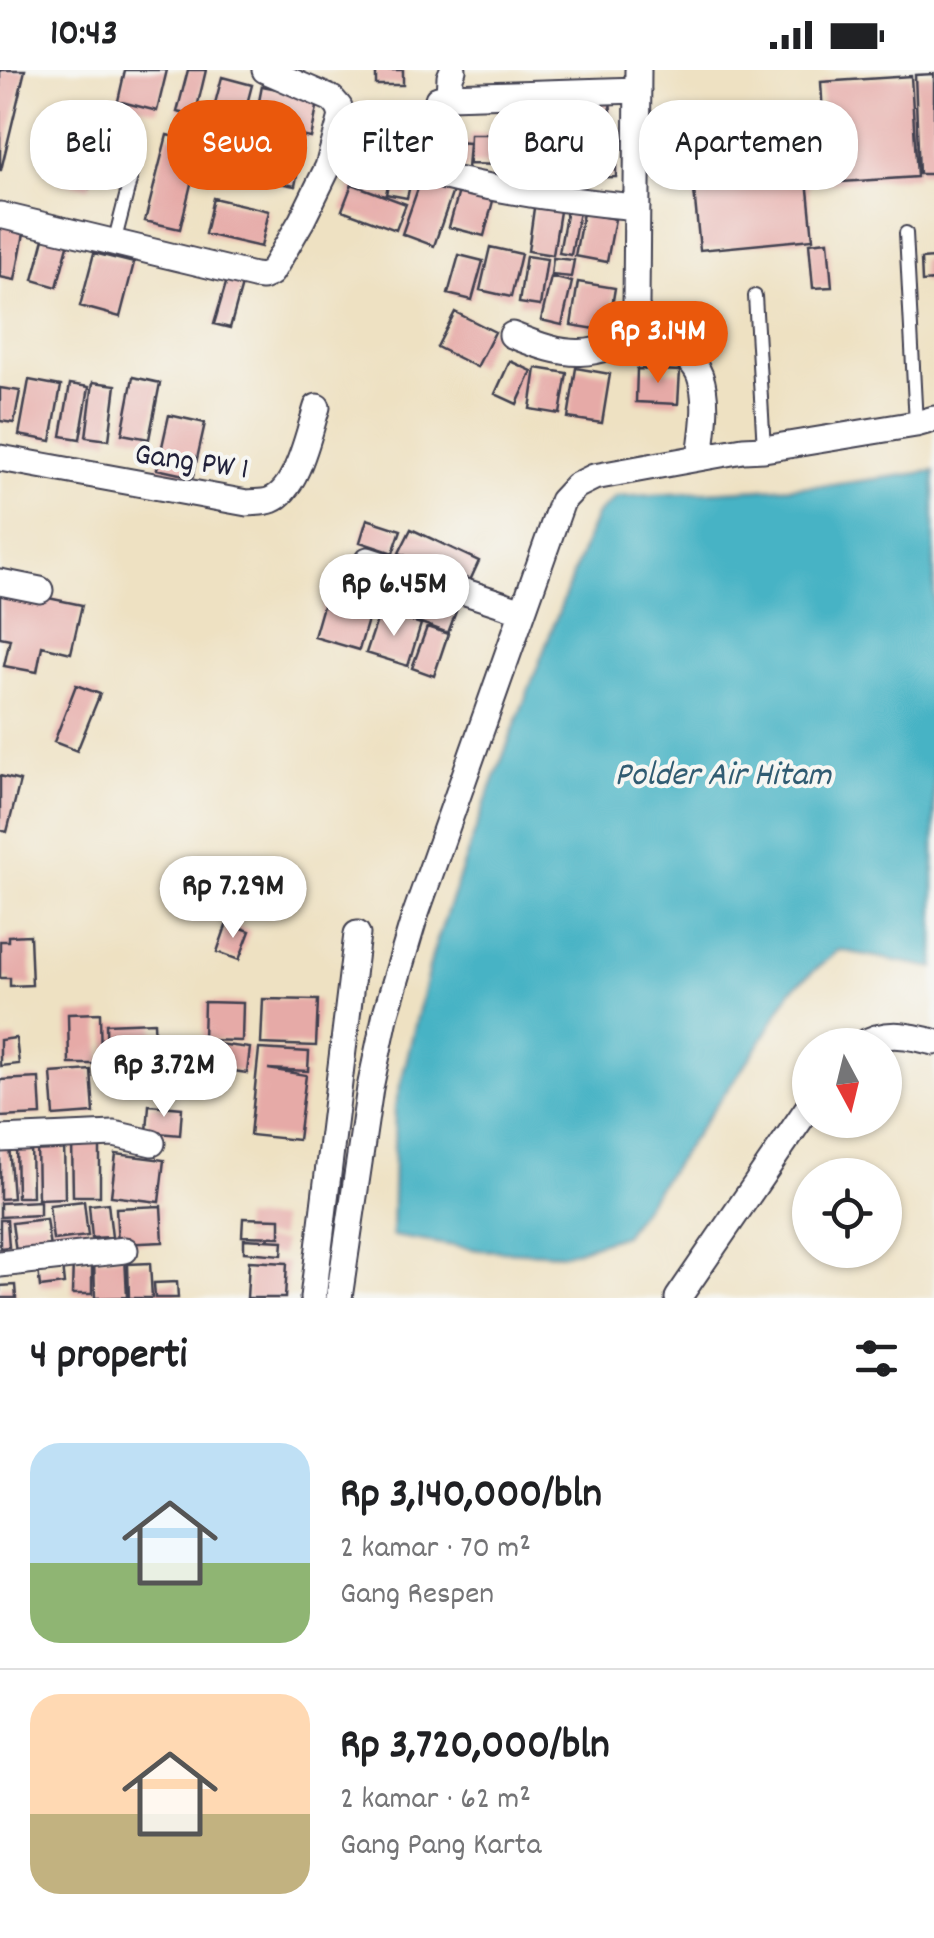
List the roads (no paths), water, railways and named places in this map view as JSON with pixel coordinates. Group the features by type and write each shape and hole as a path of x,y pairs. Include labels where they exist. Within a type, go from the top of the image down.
{"street":[{"path":"0,215 254,276 271,273 328,167 342,116 332,99 265,70"},
{"path":"637,207 477,186 437,175 435,104 451,83 638,80 637,207 636,306 646,328 694,364 702,378 700,457"},
{"path":"512,335 570,354 593,353 622,343 646,328"},
{"name":"Gang PW 1","path":"0,458 247,503 272,500 286,489 317,408"},
{"path":"339,1298 386,1014 414,919 562,501 576,486 594,478 700,457 925,422"},
{"path":"368,560 523,611"},
{"path":"0,582 40,590"},
{"path":"314,1298 357,934"},
{"path":"902,1036 934,1042"},
{"path":"344,1054 377,1058"},
{"path":"678,1298 792,1131"},
{"path":"334,1134 364,1133"},
{"path":"0,1139 114,1134 152,1143"},
{"path":"0,1264 125,1250"}],"lane":[{"path":"114,242 128,190"},
{"path":"906,233 925,422"},
{"path":"755,296 764,449"}],"water":[{"name":"Polder Air Hitam","path":"934,471 934,968 839,950 792,989 757,1048 624,1235 565,1254 479,1250 392,1236 395,1107 433,952 485,803 596,515 616,497 831,485"}]}
